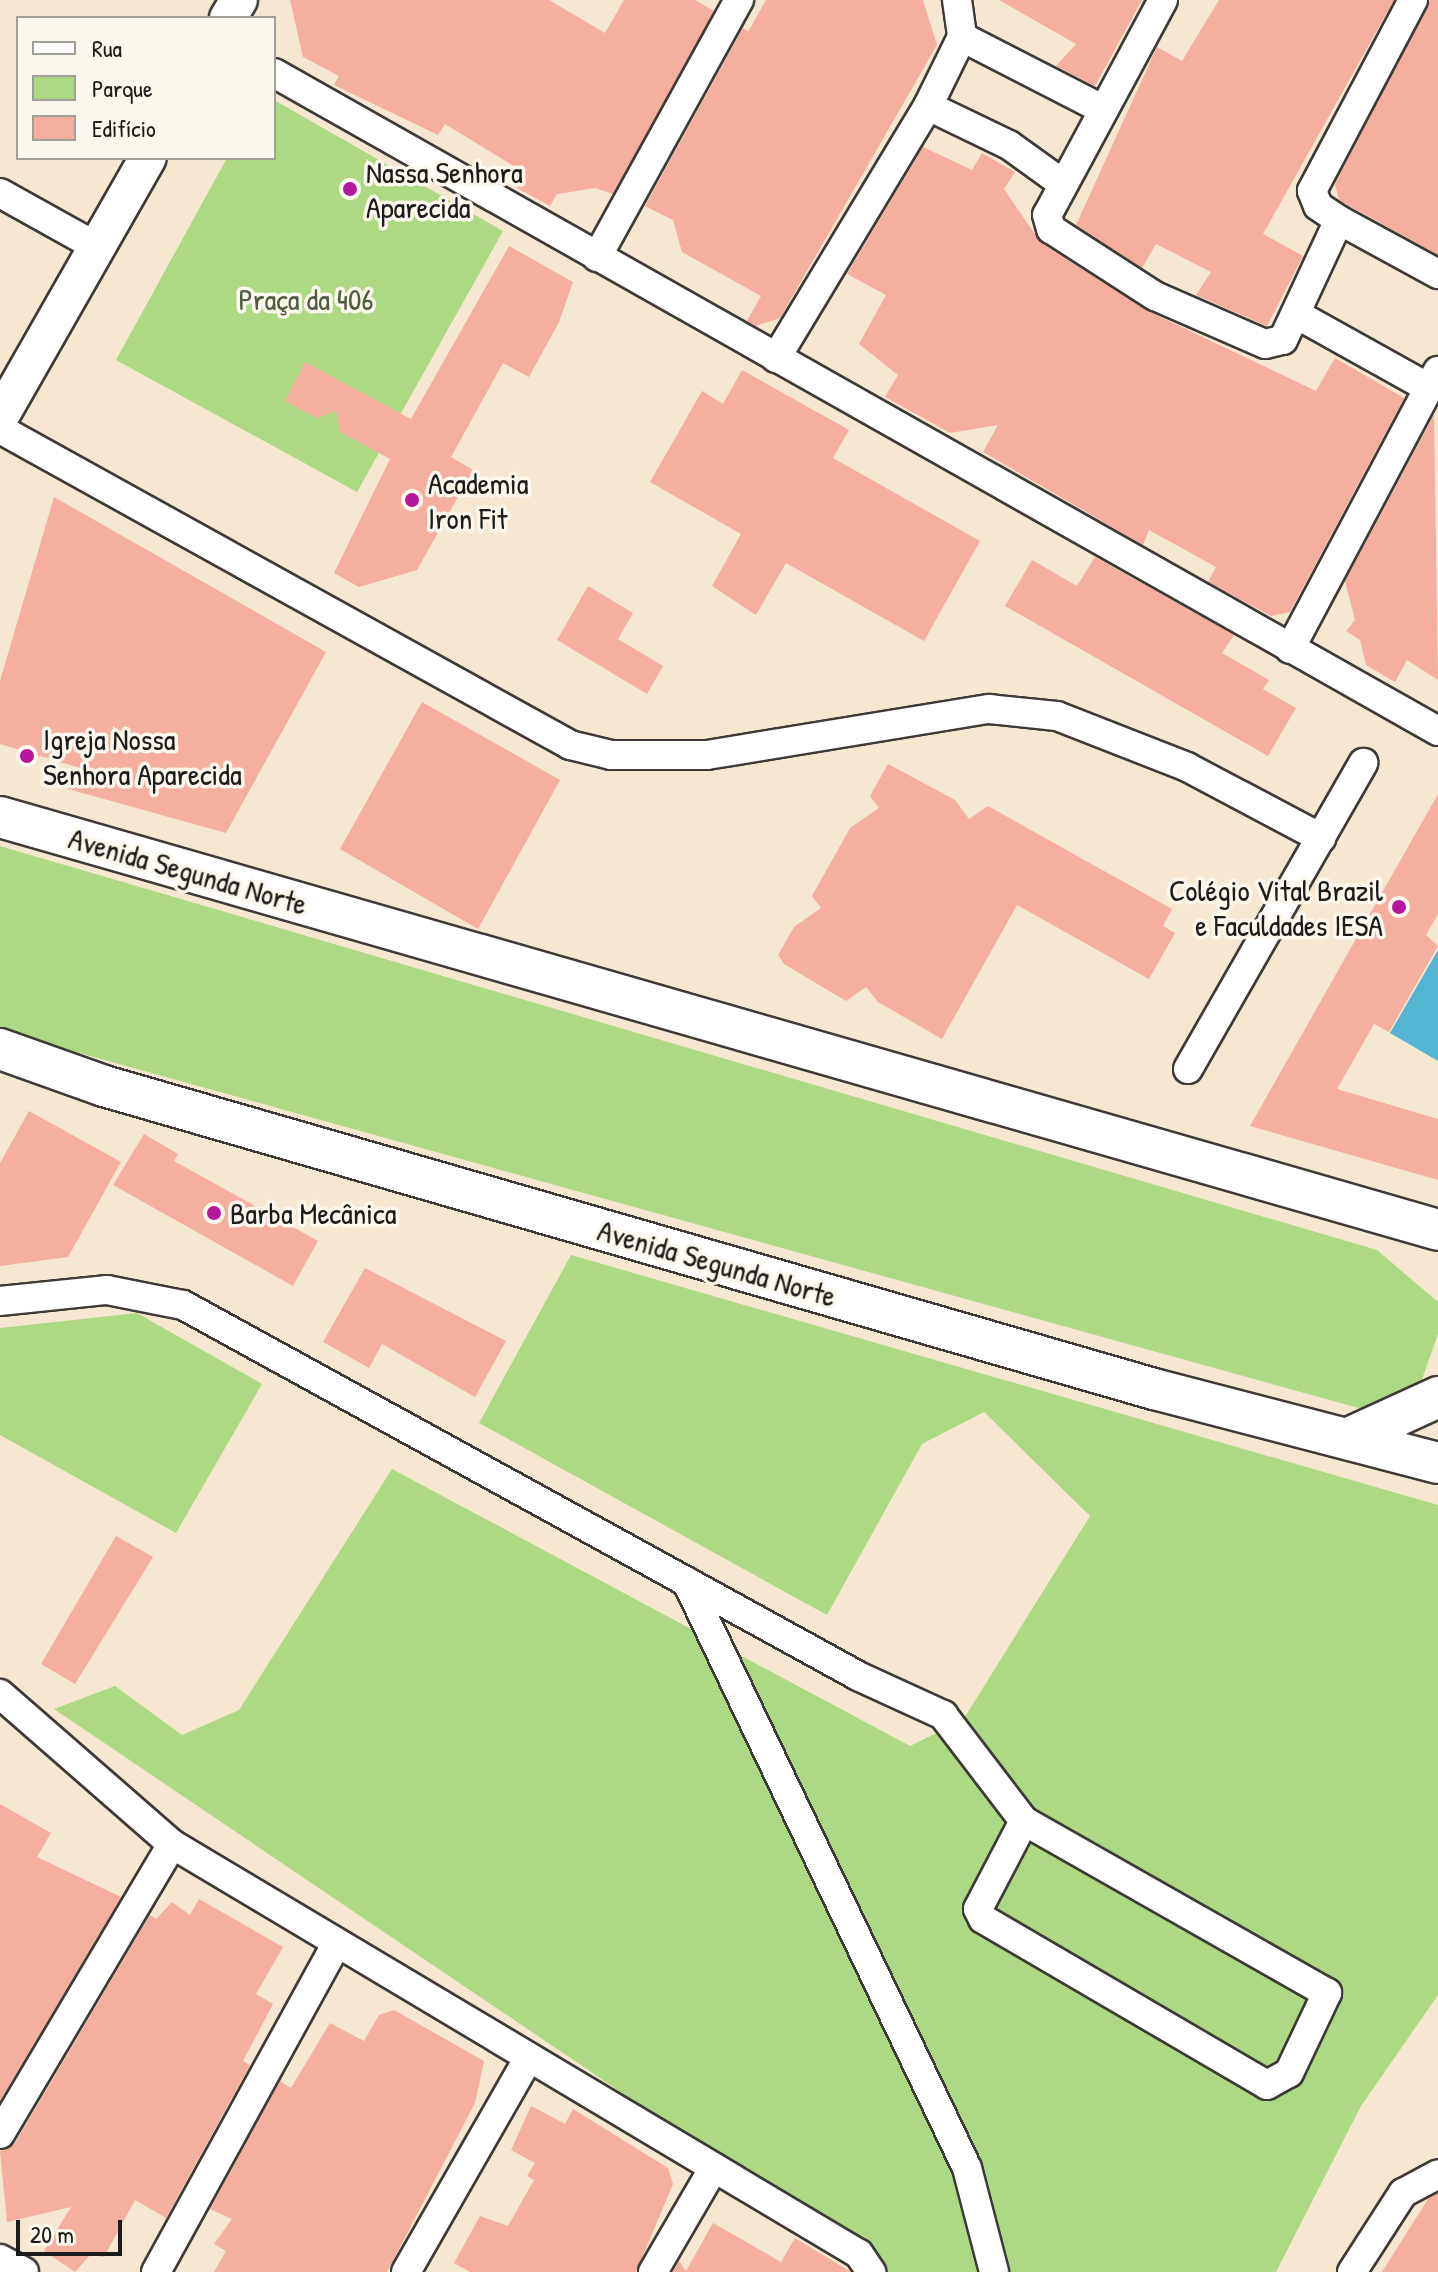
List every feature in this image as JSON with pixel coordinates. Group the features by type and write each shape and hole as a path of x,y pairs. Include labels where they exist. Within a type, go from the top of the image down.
{"main road":[{"name":"Avenida Segunda Norte","path":"0,817 1423,1226"},
{"name":"Avenida Segunda Norte","path":"0,1049 180,1108 1154,1389 1438,1463"},
{"path":"1423,1226 1438,1250"},
{"path":"1349,1438 1438,1397"}],"street":[{"path":"597,257 739,0"},
{"path":"776,358 928,106 962,37 957,0"},
{"path":"1163,0 1047,215 1051,229 1155,296 1260,344 1283,340 1339,220"},
{"path":"1413,0 1312,191 1318,206 1339,220 1438,274"},
{"path":"962,37 1102,109"},
{"path":"276,74 1438,731"},
{"path":"928,106 1009,145 1063,184"},
{"path":"0,417 147,160"},
{"path":"0,193 97,247"},
{"path":"1290,649 1433,380 1296,314"},
{"path":"0,429 570,745 611,755 707,755 989,709 1057,716 1187,767 1321,838"},
{"path":"1188,1069 1363,763"},
{"path":"0,1301 107,1290 183,1305 687,1582 943,1715 1024,1821 1327,1993 1289,2073 1267,2085 983,1919 978,1909 1024,1821"},
{"path":"687,1582 967,2168 994,2272"},
{"path":"1,1695 172,1844 335,1946 859,2254 871,2272"},
{"path":"0,2134 172,1844"},
{"path":"156,2272 335,1946"},
{"path":"406,2272 528,2059"},
{"path":"653,2272 714,2167"},
{"path":"1352,2272 1403,2193 1438,2174"},
{"path":"0,2259 24,2272"}],"green space":[{"name":"Praça da 406","path":"276,101 503,231 357,492 116,360 226,160 276,160"},
{"path":"0,846 1377,1250 1438,1302 1438,1334 1420,1385 1362,1409 0,1031"},
{"path":"571,1255 1438,1505 1438,1995 1361,2106 1276,2272 887,2272 54,1709 115,1686 182,1735 239,1710 392,1469 910,1746 963,1720 1090,1516 984,1412 922,1444 827,1615 479,1423"},
{"path":"137,1313 262,1384 176,1533 0,1435 0,1328"}],"water":[{"path":"1438,950 1438,1061 1390,1033"}],"building":[{"path":"290,0 549,0 605,33 624,0 695,0 714,11 613,194 595,188 557,194 550,206 517,188 525,173 445,124 438,135 334,85 339,76 303,57"},
{"path":"766,0 923,0 937,45 780,318 756,326 747,321 761,296 682,252 673,220 645,206 743,28 748,32"},
{"path":"999,0 1142,0 1095,86 1056,66 1076,44"},
{"path":"1219,0 1394,0 1263,234 1303,256 1267,326 1196,295 1211,272 1156,244 1142,268 1076,225 1157,47 1182,61"},
{"path":"1430,0 1438,0 1438,255 1339,200 1335,184"},
{"path":"923,147 972,170 982,153 1015,172 1004,189 1041,243 1148,311 1316,391 1335,358 1404,398 1290,612 1271,616 1208,582 1216,567 1149,530 1143,545 983,452 998,425 950,433 885,397 898,375 859,344 886,295 847,274"},
{"path":"509,246 573,282 559,322 529,377 503,363 451,457 473,470 417,570 359,587 334,573 390,459 340,432 336,411 317,418 285,401 305,362 411,419"},
{"path":"742,370 849,430 833,458 980,541 924,641 786,563 756,615 712,586 741,534 650,482 702,391 723,404"},
{"path":"1434,415 1438,680 1407,660 1395,682 1366,665 1360,640 1346,631 1355,620 1345,581"},
{"path":"54,497 326,652 226,833 68,789 80,768 0,744 0,681"},
{"path":"1095,557 1234,635 1222,653 1269,680 1263,689 1296,708 1268,756 1005,606 1032,560 1077,586"},
{"path":"588,586 633,613 618,639 663,666 647,694 557,640"},
{"path":"422,702 560,780 478,929 340,849"},
{"path":"888,764 955,800 969,819 988,806 1172,909 1163,926 1175,933 1149,979 1017,905 942,1039 878,1002 866,987 846,1001 784,964 778,955 794,927 821,908 812,896 850,828 879,808 870,796"},
{"name":"Colégio Vital Brazil e Faculdades IESA","path":"1438,794 1438,914 1426,935 1438,946 1389,1032 1374,1024 1337,1089 1438,1119 1438,1180 1250,1126"},
{"path":"29,1111 121,1162 68,1257 0,1266 0,1163"},
{"path":"144,1134 178,1154 174,1161 318,1241 293,1286 113,1185"},
{"path":"365,1268 506,1341 475,1397 382,1344 369,1368 323,1342"},
{"path":"116,1536 153,1557 75,1684 41,1664"},
{"path":"0,1804 51,1833 37,1857 121,1897 0,2101"},
{"path":"199,1899 283,1947 256,1994 273,2004 243,2061 250,2065 166,2218 135,2200 104,2257 91,2254 75,2272 44,2251 71,2207 7,2222 0,2151 15,2143 150,1915 156,1919 172,1902 190,1915"},
{"path":"394,2010 484,2061 475,2103 387,2272 214,2272 226,2251 214,2244 232,2219 210,2209 280,2081 291,2088 330,2023 364,2041 379,2015"},
{"path":"531,2106 565,2124 573,2109 668,2168 673,2184 636,2272 470,2272 454,2263 480,2216 508,2226 534,2180 527,2176 535,2163 511,2150"},
{"path":"1438,2193 1438,2272 1382,2272 1428,2199"},
{"path":"713,2223 781,2262 795,2238 851,2272 673,2272 679,2261 686,2271"}],"place":[{"name":"Nassa Senhora Aparecida","path":"350,189"},
{"name":"Academia Iron Fit","path":"412,500"},
{"name":"Igreja Nossa Senhora Aparecida","path":"27,756"},
{"name":"Colégio Vital Brazil e Faculdades IESA","path":"1399,907"},
{"name":"Barba Mecânica","path":"214,1213"}]}
